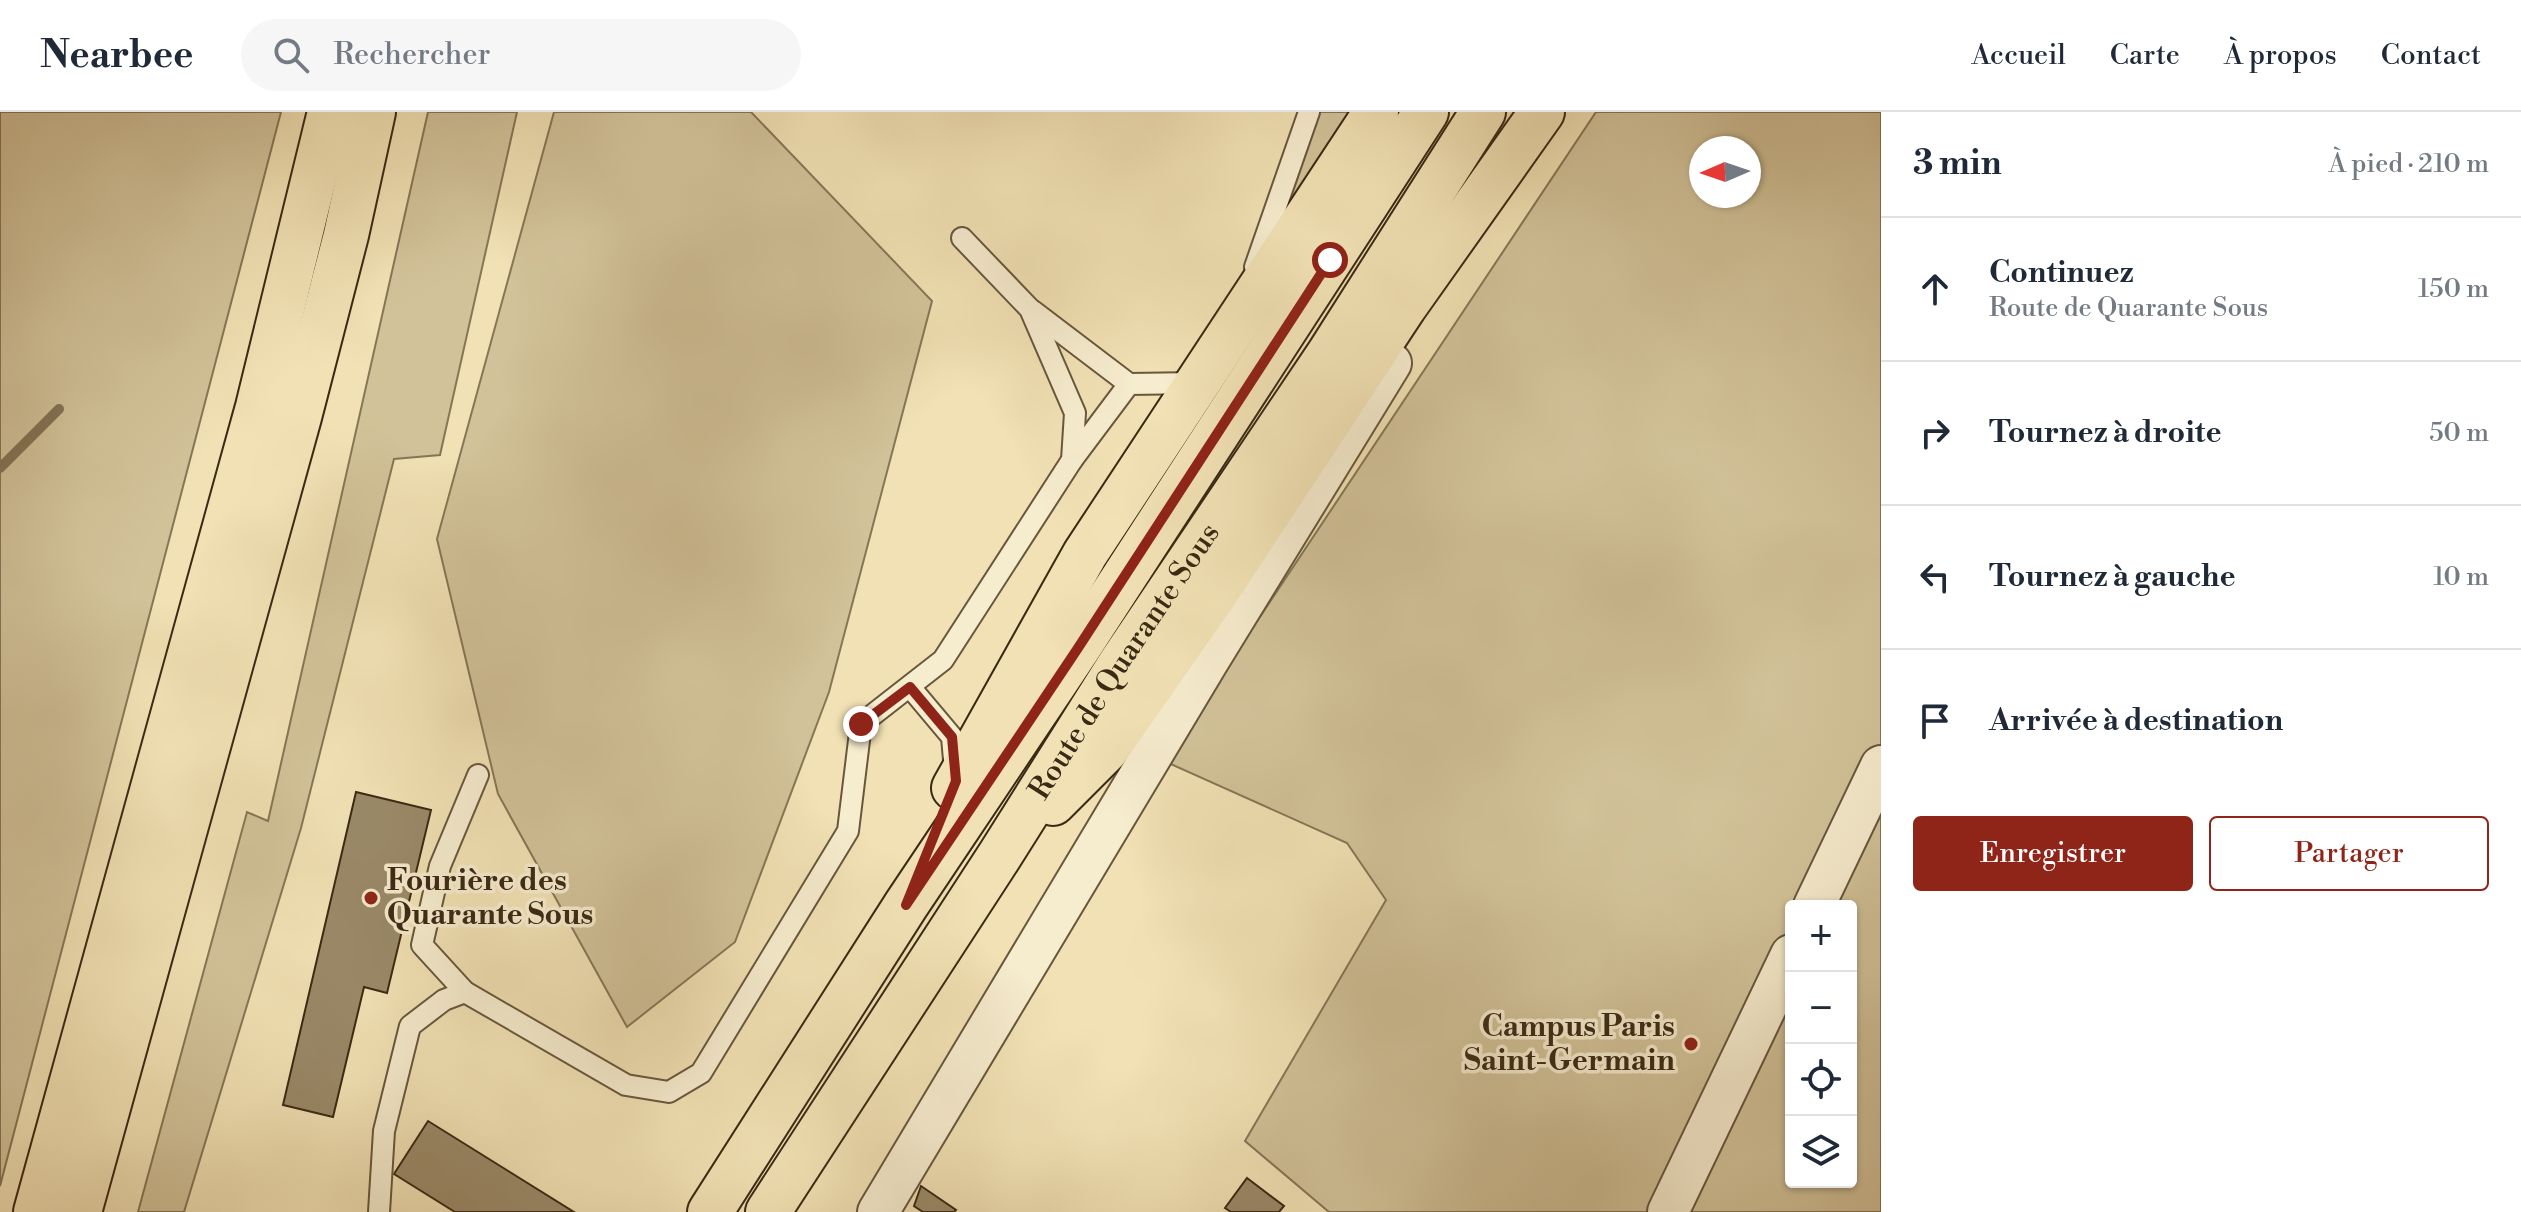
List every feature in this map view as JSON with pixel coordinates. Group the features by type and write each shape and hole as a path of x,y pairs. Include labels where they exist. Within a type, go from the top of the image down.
{"main road":[{"path":"36,1212 258,407 330,112"},
{"path":"79,1212 299,417 346,235 373,112"},
{"path":"906,905 956,781 1085,554 1376,112"},
{"name":"Route de Quarante Sous","path":"710,1212 906,905 1078,648 1426,112"},
{"name":"Route de Quarante Sous","path":"768,1212 1121,663 1329,354 1483,112"},
{"path":"1000,855 1106,750 1213,597 1404,307 1538,119"}],"street":[{"path":"886,1199 1538,119"},
{"path":"1817,900 1881,766"},
{"path":"1668,1212 1785,968"}],"lane":[{"path":"1234,328 1309,112"},
{"path":"962,238 1030,309 1129,384 1197,383"},
{"path":"1030,309 1075,413 1072,460"},
{"path":"478,775 440,866 422,945 465,992 626,1085 669,1092 701,1073 848,831 861,724 943,660 1072,460 1129,384"},
{"path":"910,687 952,737 956,781"},
{"path":"379,1212 384,1131 410,1026 444,1000 465,992"}],"shaded area":[{"path":"0,112 281,112 0,1186"},
{"path":"428,112 517,112 440,455 394,459 301,828 184,1212 138,1212 247,812 268,821"},
{"path":"554,112 751,112 932,301 829,692 735,942 627,1027 498,794 437,539"},
{"path":"1317,112 1358,112 1272,242 1307,150"},
{"path":"1596,112 1881,112 1881,1212 1329,1212 1245,1141 1386,900 1347,843 1164,761"}],"building":[{"name":"Fourière des Quarante Sous","path":"356,792 431,810 387,993 364,987 333,1117 283,1105"},
{"path":"428,1121 574,1212 455,1212 394,1174"},
{"path":"1247,1178 1284,1206 1279,1212 1231,1212 1225,1208"},
{"path":"921,1186 956,1210 923,1212 914,1206"}],"waterway":[{"path":"0,468 59,409"}],"place":[{"name":"Fourière des Quarante Sous","path":"371,898"},
{"name":"Campus Paris Saint-Germain","path":"1691,1044"}],"route":[{"path":"861,724 910,687 952,737 956,781 906,905 1078,648 1330,260"}]}
